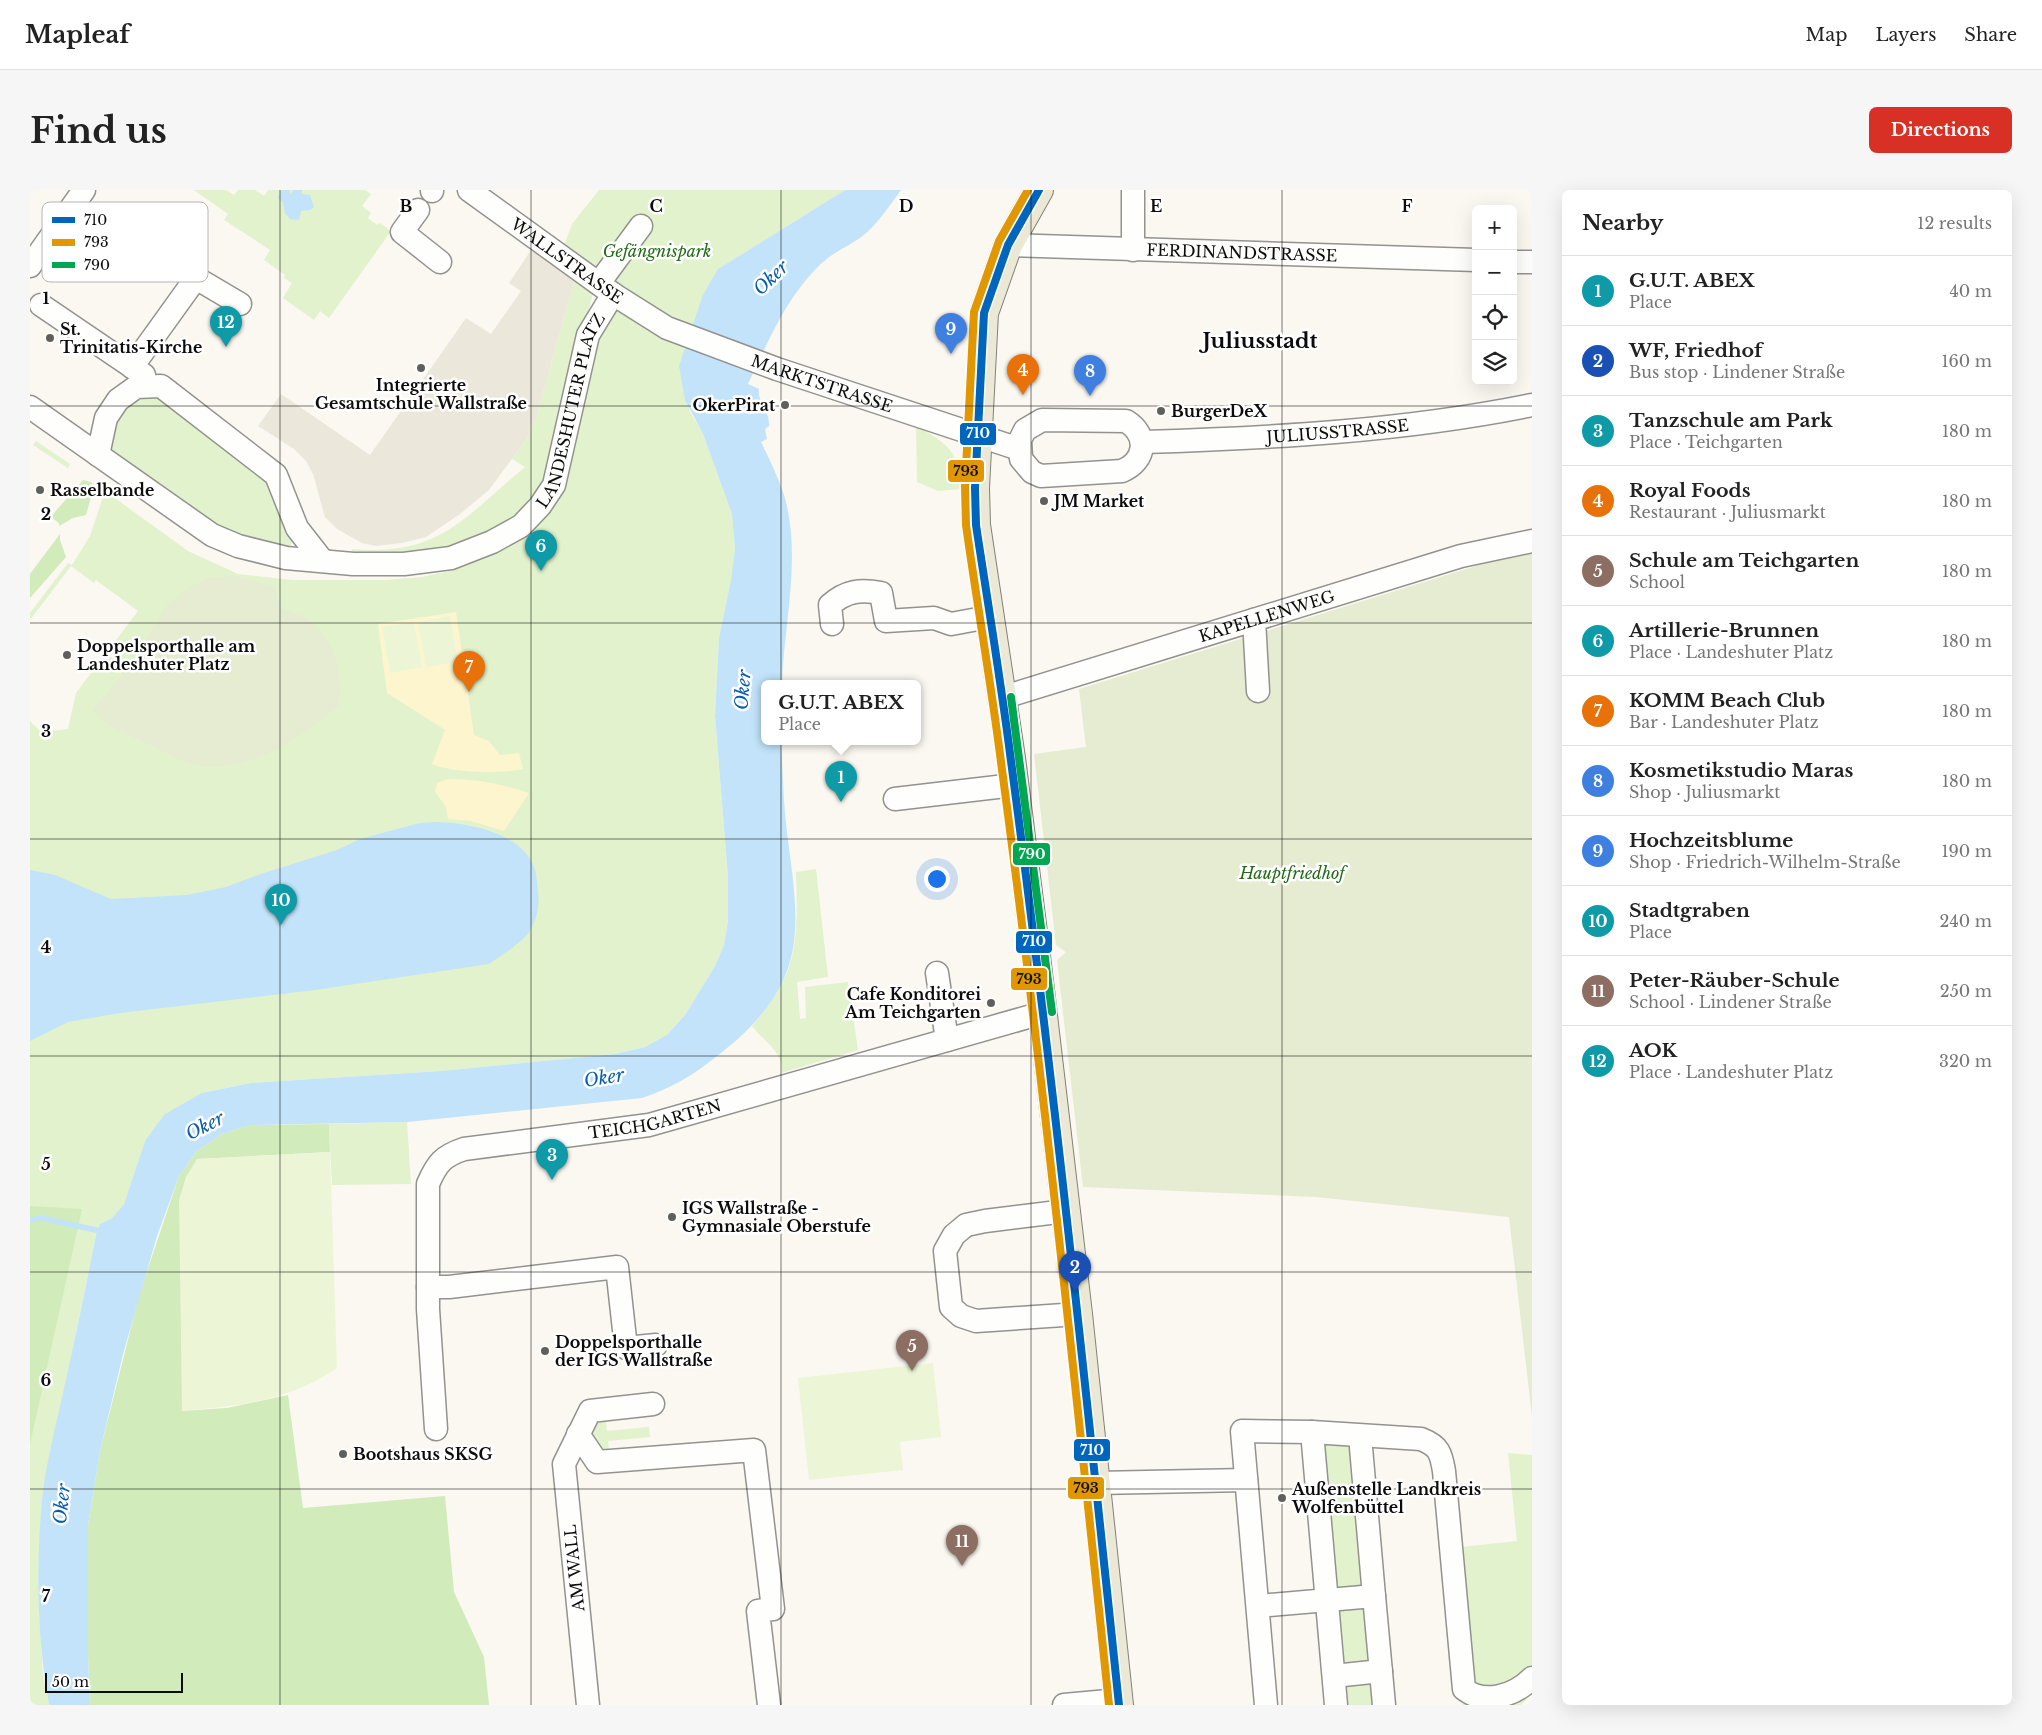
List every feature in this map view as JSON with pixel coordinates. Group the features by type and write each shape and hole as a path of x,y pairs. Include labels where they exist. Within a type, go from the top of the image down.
{"main road":[{"path":"1039,190 1008,245 990,290 984,313 976,525 1014,785 1042,1013 1097,1482 1119,1702"}],"street":[{"path":"75,202 84,190"},
{"name":"WALLSTRASSE","path":"469,190 606,288 667,328"},
{"path":"1133,190 1133,250"},
{"path":"418,210 402,232 440,262"},
{"name":"LANDESHUTER PLATZ","path":"30,407 212,535 238,546 286,558 353,564 404,564 451,558 492,542 521,526 540,506 554,485 588,335 606,288 641,226"},
{"name":"FERDINANDSTRASSE","path":"1008,245 1472,260"},
{"path":"30,266 42,249"},
{"path":"1517,262 1532,262"},
{"path":"132,367 193,282"},
{"path":"203,282 240,304"},
{"path":"41,305 161,386 276,475 297,528 322,560"},
{"name":"MARKTSTRASSE","path":"667,328 777,369 915,413 1019,449"},
{"path":"98,455 106,418 118,400 136,387 161,386"},
{"name":"JULIUSSTRASSE","path":"1142,442 1219,440 1358,431 1532,405"},
{"path":"1042,420 1126,422 1137,430 1142,442 1138,460 1123,471 1041,476 1025,466 1019,449 1025,430 1042,420"},
{"name":"KAPELLENWEG","path":"1001,698 1461,556 1532,541"},
{"path":"832,624 830,606 842,595 867,591 881,593 886,621 934,618 951,624 989,617"},
{"path":"1254,620 1258,691"},
{"path":"895,799 1014,785"},
{"path":"937,973 947,1040"},
{"name":"TEICHGARTEN","path":"436,1428 428,1286 428,1184 436,1167 448,1154 464,1148 649,1125 1042,1013"},
{"path":"1066,1211 966,1225 954,1235 945,1251 951,1307 961,1316 976,1321 1078,1314"},
{"path":"428,1286 449,1287 617,1267 626,1348 656,1345"},
{"name":"AM WALL","path":"588,1705 564,1464 590,1412 653,1404"},
{"path":"1266,1705 1242,1431 1312,1432 1420,1440 1432,1443 1441,1452 1464,1689 1471,1698 1482,1702 1499,1701 1518,1691 1532,1678"},
{"path":"1312,1432 1336,1705"},
{"path":"578,1434 597,1462 754,1450 773,1609 758,1611 770,1705"},
{"path":"1360,1436 1384,1705"},
{"path":"1097,1482 1246,1480"},
{"path":"1258,1606 1374,1596"},
{"path":"1334,1676 1381,1671"},
{"path":"1064,1705 1119,1702"}],"green space":[{"path":"194,190 226,190 234,195 238,190 255,190 264,196 268,190 365,190 371,194 362,206 371,213 368,218 377,225 380,223 391,231 329,318 320,311 314,320 283,298 292,283 284,278 285,275 264,260 270,250 224,220 228,214"},
{"name":"Gefängnispark","path":"599,190 845,190 718,269 689,410 703,434 732,514 735,549 731,580 719,638 715,716 728,878 728,921 724,945 715,966 685,1015 667,1035 645,1047 615,1054 441,1071 251,1083 202,1093 145,1141 124,1204 112,1218 100,1224 96,1235 42,1499 39,1610 43,1675 49,1705 30,1705 30,721 41,732 68,729 76,693 138,611 96,580 94,583 71,566 30,620 30,613 68,563 72,565 90,536 105,491 188,551 238,574 292,580 387,580 422,577 450,571 489,556 529,531 492,542 353,564 352,549 382,550 407,547 428,540 448,530 525,467 512,459 526,440 536,418 574,281 593,293 572,376 613,294 561,254 572,224"},
{"path":"161,386 276,475 297,528 286,558 263,553 98,455 118,400"},
{"path":"916,426 950,450 957,465 961,489 938,491 917,482"},
{"path":"36,441 70,464 68,468 33,445"},
{"path":"83,480 91,482 94,486 86,515 73,518 59,526 59,523 52,518 54,513"},
{"path":"60,534 60,540 66,557 30,598 30,574"},
{"name":"Hauptfriedhof","path":"1532,551 1532,1417 1509,1217 1316,1197 1083,1187 1057,960 1066,952 1056,945 1034,754 1086,747 1079,689 1505,557"},
{"path":"238,576 274,587 281,608 300,615 319,629 332,648 336,659 340,682 339,705 294,739 261,756 244,763 207,767 185,762 126,734 112,727 92,710 127,670 165,608 181,593 207,578"},
{"path":"450,616 458,662 426,667 418,622"},
{"path":"414,622 422,667 390,673 382,627"},
{"path":"816,869 828,977 797,982 800,1019 806,1018 805,987 848,982 858,1050 781,1073 780,1059 772,1047 752,1026 775,996 790,964 796,925 796,872"},
{"path":"407,1122 411,1184 332,1185 329,1124"},
{"path":"329,1124 330,1152 198,1159 182,1411 227,1408 288,1395 303,1508 445,1496 454,1592 484,1657 489,1705 90,1705 88,1525 100,1451 140,1292 179,1176 197,1151 222,1134 250,1125"},
{"path":"330,1152 337,1368 301,1388 282,1395 243,1404 182,1411 179,1200 186,1177 197,1159"},
{"path":"30,1206 82,1209 30,1444"},
{"path":"933,1363 941,1437 900,1442 903,1470 809,1480 798,1378"},
{"path":"605,1409 607,1431 649,1427 650,1437 608,1441 610,1461 578,1434"},
{"path":"1312,1432 1360,1436 1384,1705 1336,1705"},
{"path":"1508,1453 1532,1455 1532,1693 1521,1705 1463,1705 1464,1689 1452,1548 1517,1541"}],"sand":[{"path":"456,612 474,735 489,741 500,755 519,753 523,769 502,772 476,772 451,769 432,764 445,730 387,693 378,624"},
{"path":"448,779 489,783 529,793 504,831 471,821 448,819 446,807 435,792 437,783"}],"shaded area":[{"path":"531,250 574,281 536,418 526,440 489,490 460,514 426,537 402,543 376,546 362,543 337,529 325,517 313,474 306,461 294,449 258,426 281,394 370,455 466,318 491,334 521,291 509,283"}],"water":[{"path":"281,190 290,190 290,194 294,190 302,190 302,194 310,195 314,207 310,210 301,211 299,220 290,219 285,213 283,203 278,198"},
{"name":"Oker","path":"845,190 901,190 870,229 860,238 823,262 810,275 780,319 748,384 759,389 760,399 768,416 769,426 765,429 767,439 761,442 784,495 792,541 791,589 782,680 761,680 761,745 781,745 785,809 795,902 792,954 782,982 762,1014 727,1048 687,1078 642,1098 407,1122 250,1125 222,1134 197,1151 179,1176 157,1236 123,1354 100,1451 88,1525 90,1705 49,1705 42,1654 38,1577 42,1500 49,1456 96,1235 100,1224 112,1218 124,1204 145,1141 165,1114 202,1093 251,1083 441,1071 615,1054 645,1047 667,1035 685,1015 715,966 724,945 728,921 728,877 715,716 719,638 731,580 735,549 732,514 703,434 685,400 679,366 703,295 718,269"},
{"path":"437,822 464,825 494,832 520,847 529,857 535,870 538,904 537,915 532,926 522,940 489,964 315,990 120,1013 68,1022 30,1041 30,870 55,875 111,899 187,895 226,887 337,850 360,839 420,823"}],"waterway":[{"path":"30,1220 41,1218 105,1232"}],"transit line":[{"name":"793","path":"1028,190 999,241 974,312 965,487 966,525 997,732 1031,997 1109,1705"},
{"name":"710","path":"1039,190 1008,245 984,313 975,488 976,525 999,672 1041,997 1119,1705"},
{"name":"790","path":"1011,697 1052,1012"}],"place":[{"name":"St. Trinitatis-Kirche","path":"50,338"},
{"name":"AOK","path":"226,347"},
{"name":"Hochzeitsblume","path":"951,354"},
{"name":"Integrierte Gesamtschule Wallstraße","path":"421,368"},
{"name":"Royal Foods","path":"1023,395"},
{"name":"Kosmetikstudio Maras","path":"1090,396"},
{"name":"OkerPirat","path":"785,405"},
{"name":"BurgerDeX","path":"1161,411"},
{"name":"Rasselbande","path":"40,490"},
{"name":"JM Market","path":"1044,501"},
{"name":"Artillerie-Brunnen","path":"541,571"},
{"name":"Doppelsporthalle am Landeshuter Platz","path":"67,655"},
{"name":"KOMM Beach Club","path":"469,692"},
{"name":"G.U.T. ABEX","path":"841,802"},
{"name":"Stadtgraben","path":"281,925"},
{"name":"Cafe Konditorei Am Teichgarten","path":"991,1003"},
{"name":"Tanzschule am Park","path":"552,1180"},
{"name":"IGS Wallstraße - Gymnasiale Oberstufe","path":"672,1217"},
{"name":"WF, Friedhof","path":"1075,1292"},
{"name":"Doppelsporthalle der IGS Wallstraße","path":"545,1351"},
{"name":"Schule am Teichgarten","path":"912,1371"},
{"name":"Bootshaus SKSG","path":"343,1454"},
{"name":"Außenstelle Landkreis Wolfenbüttel","path":"1282,1498"},
{"name":"Peter-Räuber-Schule","path":"962,1566"}],"district":[{"name":"Juliusstadt","path":"1260,341"}]}
